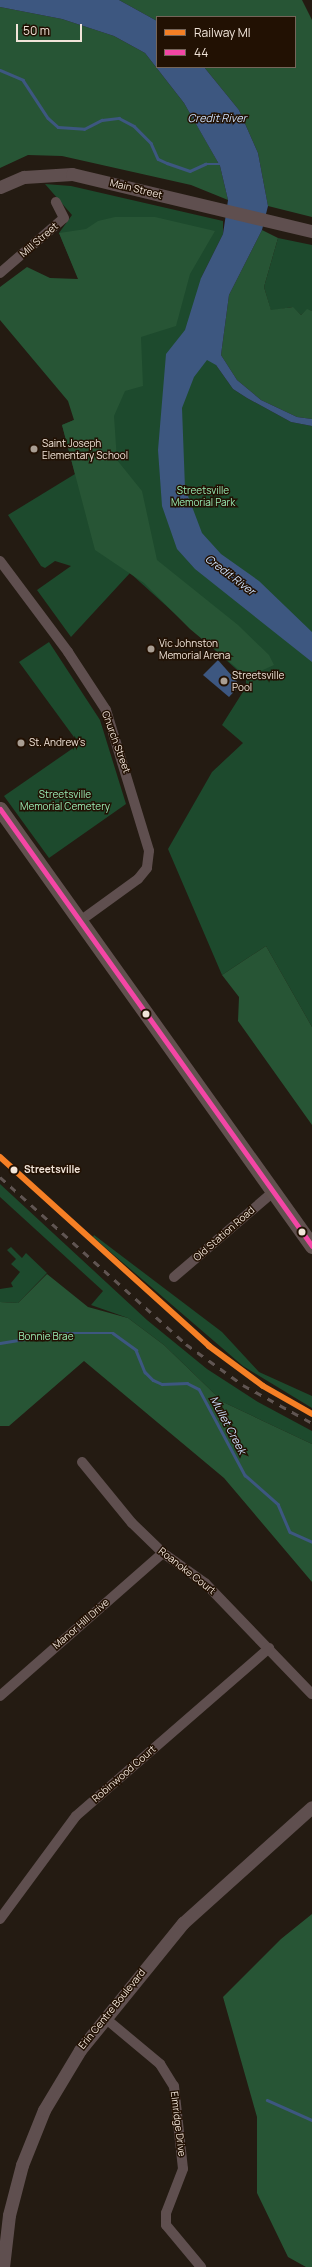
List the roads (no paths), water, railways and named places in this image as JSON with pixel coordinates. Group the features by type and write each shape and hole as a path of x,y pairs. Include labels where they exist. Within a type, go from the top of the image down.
{"main road":[{"path":"0,809 312,1246"}],"street":[{"name":"Main Street","path":"2,183 37,175 72,174 312,231"},
{"name":"Mill Street","path":"0,273 64,218 56,202"},
{"name":"Church Street","path":"0,561 68,652 106,710 149,851 146,868 138,880 80,921"},
{"name":"Old Station Road","path":"174,1277 273,1192"},
{"name":"Roanoke Court","path":"82,1462 132,1523 163,1552 205,1583 312,1694"},
{"name":"Manor Hill Drive","path":"0,1696 163,1552"},
{"name":"Robinwood Court","path":"1,1916 76,1816 269,1648"},
{"name":"Erin Centre Boulevard","path":"3,2267 15,2188 31,2140 66,2070 105,2018 208,1897 312,1807"},
{"name":"Elmridge Drive","path":"105,2018 160,2064 174,2086 184,2169 166,2213 166,2225 201,2267"}],"water":[{"name":"Credit River","path":"0,0 119,0 156,20 156,67 145,53 114,36 62,19 0,7"},
{"name":"Credit River","path":"157,68 205,68 239,110 258,153 268,206 262,230 229,295 221,355 237,380 261,400 297,417 312,419 312,426 291,422 247,398 233,389 216,365 207,360 194,377 182,408 185,488 202,533 221,554 259,581 312,632 312,662 195,569 177,549 162,506 158,450 166,354 185,330 201,278 223,234 228,200 220,166 184,103"},
{"name":"Streetsville Pool","path":"218,660 240,685 229,697 203,675"}],"waterway":[{"path":"0,70 23,80 48,118 58,127 84,129 102,120 119,118 134,126 151,143 158,159 190,171 205,164 220,164"},
{"name":"Mullet Creek","path":"0,1343 62,1333 113,1333 136,1350 145,1372 153,1380 162,1384 187,1383 199,1389 245,1475 278,1504 290,1532 312,1542"},
{"path":"267,2100 312,2120"}],"railway":[{"path":"0,1177 186,1344 243,1385 312,1423"}],"rail line":[{"name":"MI","path":"0,1157 209,1346 263,1386 312,1414"}],"place":[{"name":"Saint Joseph Elementary School","path":"34,449"},
{"name":"Vic Johnston Memorial Arena","path":"151,649"},
{"name":"Streetsville Pool","path":"224,681"},
{"name":"St. Andrew's","path":"21,743"},
{"name":"Streetsville","path":"14,1170"}],"park label":[{"name":"Streetsville Memorial Park","path":"203,496"},
{"name":"Streetsville Memorial Cemetery","path":"65,800"},
{"name":"Bonnie Brae","path":"46,1337"}]}
